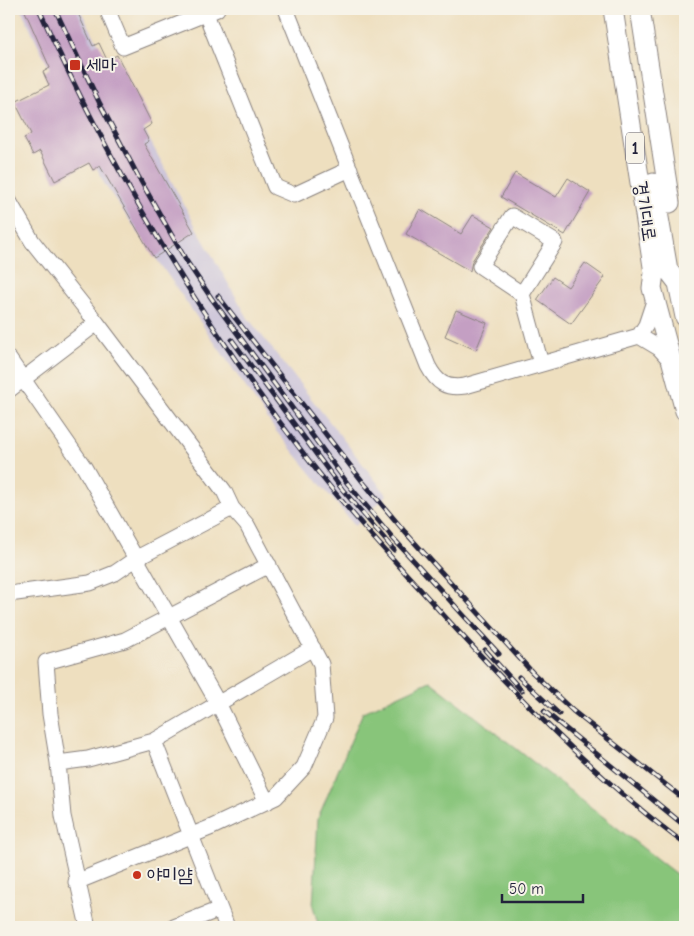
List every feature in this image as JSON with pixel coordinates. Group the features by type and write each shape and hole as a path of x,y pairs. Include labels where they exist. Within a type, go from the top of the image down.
{"main road":[{"path":"602,9 644,275 653,293"},
{"name":"경기대로","path":"613,9 654,274 653,293 685,411"},
{"name":"경기대로","path":"625,9 668,270 678,283 685,317"},
{"path":"640,9 680,267 678,283"}],"street":[{"path":"107,9 123,47 209,10 274,186 294,195 350,169"},
{"path":"286,9 434,377 442,386 456,388 639,336 646,325 653,293"},
{"path":"9,201 32,241 97,323 224,491 232,508 247,524 321,664 325,718 304,767 276,797 191,836 76,882"},
{"path":"522,294 555,242 512,216 480,266 522,294 541,364"},
{"path":"9,390 97,323"},
{"path":"639,336 660,348 670,360"},
{"path":"9,359 84,467 137,558 168,618 219,705 267,802"},
{"path":"9,594 90,583 115,573 137,558 232,508"},
{"path":"88,927 76,882 63,816 58,763 50,714 46,662 125,640 269,565"},
{"path":"58,763 88,759 154,741 219,705 312,648"},
{"path":"154,741 227,927"},
{"path":"174,927 220,909"}],"shaded area":[{"path":"21,9 80,9 196,227 248,318 387,495 355,526 276,431 105,185"}],"green space":[{"path":"430,681 685,881 685,927 319,927 313,906 318,818 363,712"}],"building":[{"path":"24,9 76,9 93,46 99,43 107,60 117,55 152,124 143,130 149,141 144,144 194,232 154,258 100,166 93,170 89,163 55,181 40,151 33,155 24,138 31,134 15,102 49,85 43,72 50,68"},
{"path":"515,173 556,197 568,178 590,192 565,235 501,197"},
{"path":"420,209 461,234 473,215 494,227 472,261 470,271 406,234"},
{"path":"585,263 605,277 571,324 537,300 553,277 568,287"},
{"path":"456,310 487,323 476,350 445,336"}],"railway":[{"path":"39,9 66,68 96,126 160,241 231,353 307,458 387,553 525,702 619,791 685,844"},
{"path":"55,9 100,104 138,176 187,262 212,299 348,484 392,537 499,654"},
{"path":"218,296 363,482 405,532 532,672 573,711 685,800"},
{"path":"232,340 342,489 394,550"},
{"path":"485,650 522,691"},
{"path":"519,677 559,714"},
{"path":"544,711 685,826"}],"place":[{"name":"세마","path":"75,65"},
{"name":"야미얌","path":"137,875"}]}
